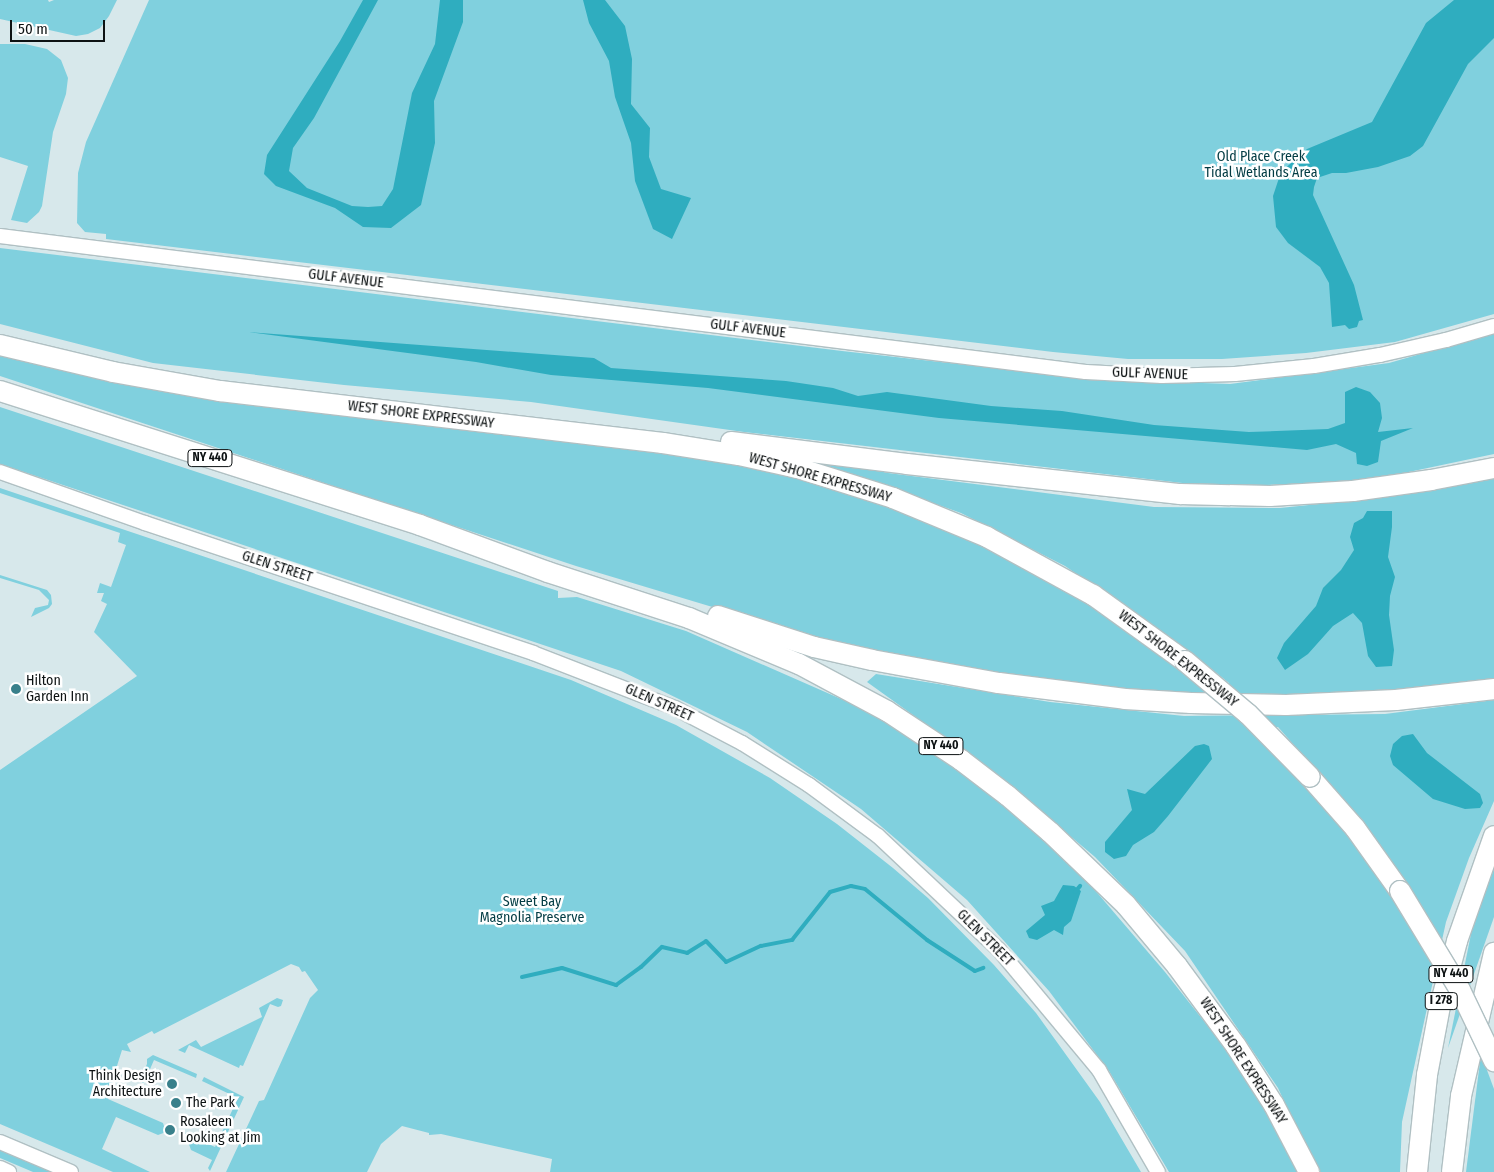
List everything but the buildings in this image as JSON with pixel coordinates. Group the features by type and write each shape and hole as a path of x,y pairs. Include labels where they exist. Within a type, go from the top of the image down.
{"highway":[{"name":"WEST SHORE EXPRESSWAY","path":"0,345 113,372 220,391 588,434 738,455 806,471 894,498 987,537 1068,580 1140,627 1185,660 1248,714 1310,777 1355,828 1400,891 1456,982 1494,1061"},
{"name":"WEST SHORE EXPRESSWAY","path":"0,391 420,525 548,572 688,618 776,653 859,695 961,760 1050,832 1144,926 1195,989 1236,1046 1274,1105 1309,1172"},
{"path":"588,434 657,432 1106,487 1196,495 1299,495 1353,491 1431,480 1494,468"},
{"path":"420,525 552,562 814,646 872,660 999,683 1124,699 1256,705 1396,700 1494,688"},
{"name":"I 278","path":"1417,1172 1427,1075 1440,1006 1457,941 1494,836"},
{"path":"1452,1172 1461,1096 1494,953"}],"street":[{"name":"GULF AVENUE","path":"0,236 1095,372 1162,376 1235,374 1314,366 1427,344 1494,326"},
{"name":"GLEN STREET","path":"0,472 145,523 533,653 666,705 742,743 809,786 878,836 999,950 1099,1070 1158,1172"},
{"path":"0,1142 71,1172"},
{"path":"0,1168 9,1172"}],"green space":[{"path":"0,0 48,0 49,2 54,0 117,0 100,28 88,34 76,36 0,19"},
{"name":"Old Place Creek Tidal Wetlands Area","path":"149,0 1494,0 1494,314 1395,342 1306,353 1222,359 1128,359 1053,352 106,239 106,234 85,232 77,223 78,173 86,142"},
{"path":"0,44 25,44 47,49 61,60 68,78 66,94 53,132 42,206 39,212 27,223 11,220 28,166 0,157"},
{"path":"0,248 842,351 1090,379 1230,384 1389,363 1494,333 1494,454 1366,481 1217,487 744,432 531,402 344,385 153,363 0,324"},
{"path":"0,352 140,387 680,455 762,469 872,500 953,532 1054,583 1121,626 1197,684 1229,683 1193,654 1065,566 961,513 885,486 809,463 809,456 888,473 1154,507 1280,508 1377,498 1494,476 1494,680 1447,687 1289,697 1208,699 1058,686 846,647 576,566 0,376"},
{"path":"0,407 558,591 558,598 577,597 686,631 873,713 972,778 1070,861 1165,972 1241,1068 1299,1172 1169,1172 1109,1071 1049,991 967,900 861,809 747,732 621,671 0,464"},
{"name":"Sweet Bay Magnolia Preserve","path":"0,488 571,680 676,725 770,778 837,824 893,868 928,898 994,965 1036,1013 1100,1102 1141,1172 550,1172 552,1159 441,1134 429,1135 429,1133 402,1126 381,1144 367,1172 226,1172 259,1101 264,1100 310,998 318,990 305,971 302,972 299,967 291,964 154,1034 152,1031 127,1044 131,1052 122,1050 116,1069 120,1072 108,1099 163,1123 166,1132 158,1135 116,1117 102,1149 150,1172 113,1172 0,1124 0,770 137,676 94,632 107,604 101,601 104,593 97,593 100,583 111,587 126,545 118,542 120,533 0,493"},
{"path":"0,575 47,590 51,595 52,604 49,608 31,617 35,608 48,605 49,600 39,590 0,578"},
{"path":"876,674 1050,702 1184,716 1385,714 1494,700 1494,801 1469,858 1446,922 1402,1122 1400,1172 1317,1172 1278,1088 1185,951 1095,857 1005,781 867,682","holes":["1278,727 1317,771 1410,888 1425,911 1417,936 1397,902 1359,847 1306,784 1250,728"]},
{"path":"1494,869 1494,917 1448,1048 1472,929"},
{"path":"277,998 283,1000 281,1006 278,1007 270,1004 243,1066 240,1065 239,1068 189,1045 185,1053 178,1050 196,1040 201,1047 262,1017 259,1008"},
{"path":"1481,1054 1494,1089 1494,1172 1466,1172"},
{"path":"153,1055 197,1074 196,1078 154,1060 144,1083 139,1081 147,1064 147,1059"},
{"path":"204,1077 244,1097 210,1171 208,1168 212,1160 191,1150 185,1133 215,1147 238,1098 202,1081"},
{"path":"0,1149 54,1172 33,1172 0,1158"}],"shaded area":[{"path":"363,0 378,0 314,118 293,148 289,171 307,188 352,206 368,207 382,206 393,189 412,93 435,44 440,0 463,0 463,22 434,101 435,143 421,205 391,228 363,227 335,208 276,186 264,174 267,155 340,41"},
{"path":"583,0 605,0 625,26 632,59 631,104 650,128 649,157 661,189 691,198 672,239 653,229 635,181 631,143 615,97 609,61 589,23"},
{"path":"1454,0 1494,0 1494,38 1468,64 1423,146 1410,156 1378,167 1346,173 1332,173 1317,178 1313,195 1354,285 1363,320 1359,321 1357,327 1349,329 1345,325 1332,327 1329,283 1320,267 1288,243 1276,227 1273,196 1281,172 1307,149 1372,122 1426,23"},
{"path":"249,332 594,358 611,368 786,381 833,388 858,396 887,392 991,406 1062,411 1154,425 1249,432 1328,429 1345,423 1345,392 1356,387 1370,392 1380,403 1382,418 1378,432 1413,428 1381,441 1378,462 1367,466 1357,464 1356,453 1336,444 1307,450 939,418 708,388 551,375 476,362"},
{"path":"1367,511 1392,511 1388,557 1395,577 1390,596 1389,615 1394,650 1392,666 1376,667 1368,656 1362,623 1353,613 1333,626 1308,654 1285,670 1277,658 1284,643 1316,606 1323,588 1341,570 1354,550 1350,537 1354,523 1363,518"},
{"path":"1413,734 1427,753 1480,794 1483,803 1480,808 1465,809 1433,799 1393,765 1390,756 1393,744 1402,736"},
{"path":"1204,744 1209,746 1212,759 1154,832 1133,845 1126,856 1114,859 1105,852 1105,842 1132,810 1127,789 1145,794 1195,746"},
{"path":"1063,885 1074,886 1081,891 1071,921 1064,927 1063,935 1054,930 1037,940 1029,938 1026,931 1045,915 1041,906 1054,901"}],"waterway":[{"path":"522,977 562,968 616,985 641,967 662,947 687,953 706,941 726,962 761,946 792,940 830,892 851,886 865,889 927,940 975,971 983,968"},
{"path":"1075,892 1080,886"}],"place":[{"name":"Hilton Garden Inn","path":"16,689"},
{"name":"Think Design Architecture","path":"172,1084"},
{"name":"The Park","path":"176,1103"},
{"name":"Rosaleen Looking at Jim","path":"170,1130"}]}
